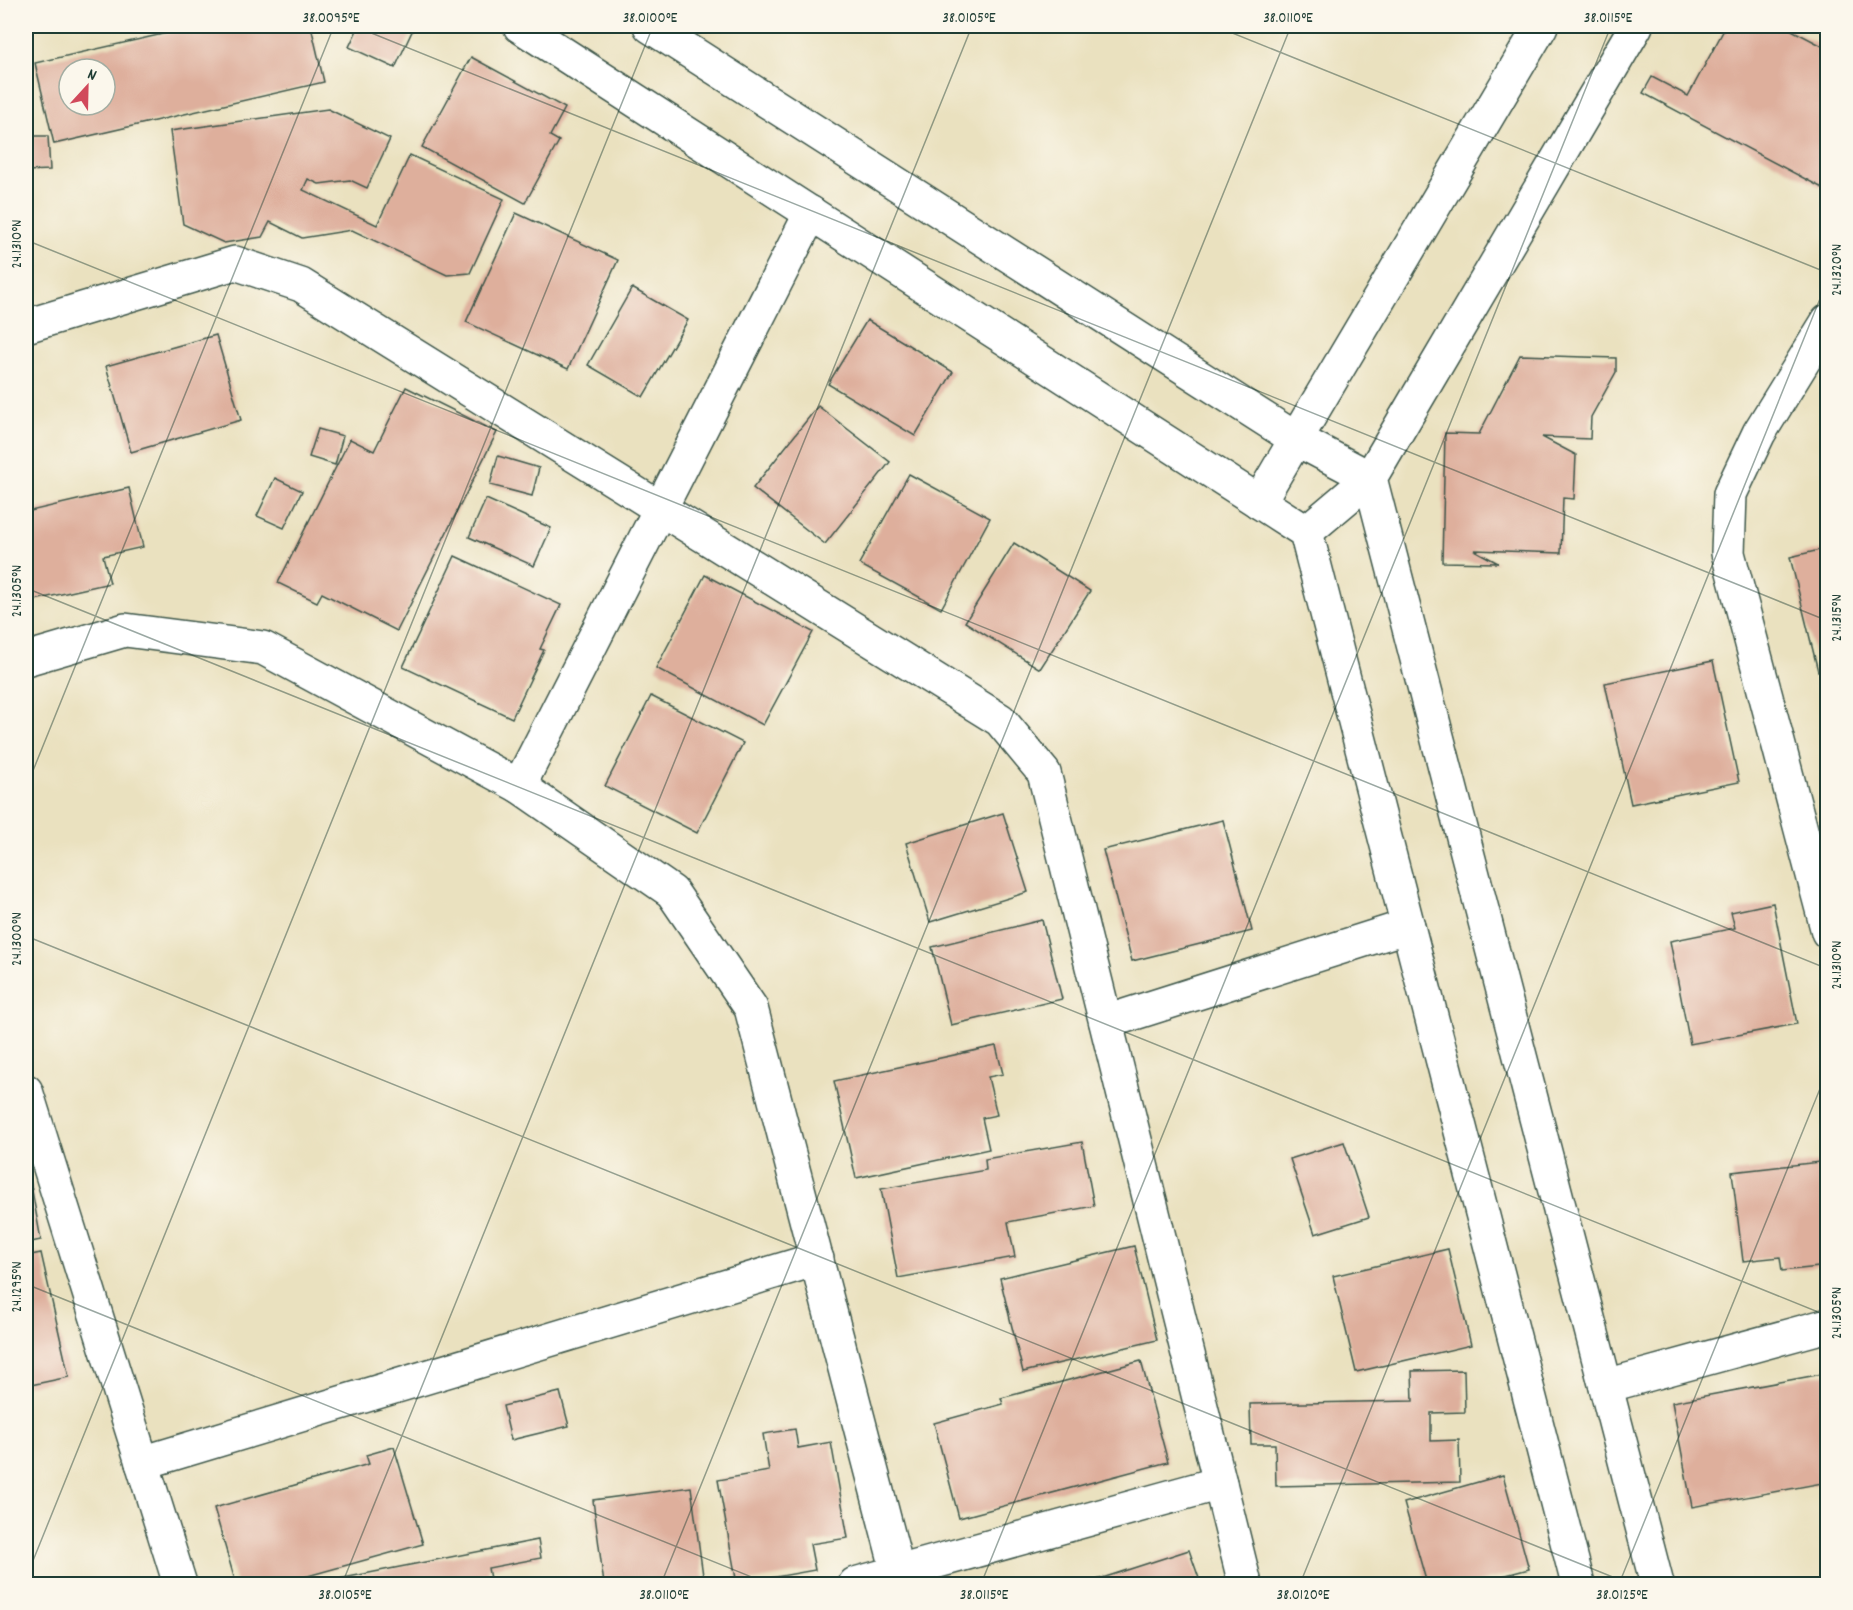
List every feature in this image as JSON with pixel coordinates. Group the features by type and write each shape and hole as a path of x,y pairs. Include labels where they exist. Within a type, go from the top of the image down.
{"street":[{"path":"520,26 1306,532 1578,1584"},
{"path":"651,26 1296,439 1370,478 1657,1584"},
{"path":"1259,502 1541,26"},
{"path":"1306,532 1370,478 1636,26"},
{"path":"519,786 811,213"},
{"path":"26,326 235,263 301,285 1000,720 1044,773 1245,1584"},
{"path":"1827,321 1759,433 1730,494 1728,553 1827,932"},
{"path":"26,658 125,630 263,648 519,786 672,892 751,1008 898,1572"},
{"path":"1106,1022 1408,926"},
{"path":"26,1091 180,1584"},
{"path":"142,1463 816,1259"},
{"path":"1606,1386 1827,1325"},
{"path":"855,1584 1220,1483"}],"building":[{"path":"198,26 311,26 324,82 54,144 35,63 57,58 57,117 117,117 117,57 61,57"},
{"path":"359,26 414,27 395,68 349,47"},
{"path":"1726,26 1784,26 1828,49 1828,191 1643,93 1652,77 1688,96"},
{"path":"26,51 28,51 30,136 48,136 50,170 26,171"},
{"path":"471,57 565,108 550,136 559,141 525,203 422,147"},
{"path":"328,109 390,139 367,188 350,180 319,184 308,179 303,190 377,225 410,155 504,199 470,273 447,275 352,230 302,238 270,222 262,237 224,243 183,224 170,131"},
{"path":"516,213 618,260 568,369 466,322"},
{"path":"632,288 688,320 643,397 588,365"},
{"path":"867,320 953,372 915,436 828,384"},
{"path":"216,335 241,420 131,452 106,366"},
{"path":"1520,355 1616,358 1616,372 1591,417 1590,439 1542,437 1576,455 1574,499 1563,498 1561,553 1474,550 1498,563 1442,562 1445,433 1479,434"},
{"path":"406,387 497,432 397,631 322,593 317,602 278,583 350,439 374,451"},
{"path":"818,406 890,462 825,544 753,488"},
{"path":"318,429 343,436 335,465 309,457"},
{"path":"498,456 539,468 532,496 490,485"},
{"path":"909,474 990,518 941,609 859,564"},
{"path":"275,478 302,491 284,528 257,516"},
{"path":"129,488 143,547 103,556 110,583 26,602 26,512"},
{"path":"486,499 551,528 534,566 469,537"},
{"path":"1014,543 1090,591 1040,669 965,622"},
{"path":"1828,548 1828,669 1818,671 1790,557"},
{"path":"455,556 561,605 540,649 544,650 512,718 403,667"},
{"path":"705,575 813,632 763,725 656,668"},
{"path":"1713,661 1739,782 1631,804 1605,683"},
{"path":"651,696 743,743 697,833 605,786"},
{"path":"1003,813 1028,892 930,922 906,843"},
{"path":"1223,820 1252,931 1132,961 1103,850"},
{"path":"1773,903 1797,1024 1690,1044 1670,941 1735,928 1731,912"},
{"path":"1042,920 1062,999 951,1025 932,947"},
{"path":"996,1046 1003,1074 988,1077 997,1115 982,1118 989,1149 856,1178 834,1081"},
{"path":"1082,1142 1094,1206 1008,1222 1015,1257 898,1278 881,1189 986,1170 985,1159"},
{"path":"1344,1142 1369,1217 1315,1234 1290,1159"},
{"path":"26,1158 41,1240 26,1243"},
{"path":"1828,1161 1828,1266 1782,1271 1780,1257 1743,1261 1732,1172"},
{"path":"1134,1246 1157,1340 1023,1372 1000,1278"},
{"path":"1448,1249 1471,1345 1356,1372 1333,1276"},
{"path":"41,1253 69,1377 26,1386 26,1256"},
{"path":"1141,1361 1168,1462 959,1518 934,1423 1003,1404 1001,1398"},
{"path":"1464,1370 1465,1412 1431,1413 1431,1441 1459,1440 1460,1482 1276,1486 1275,1444 1251,1444 1250,1404 1413,1401 1412,1371"},
{"path":"1828,1373 1828,1482 1692,1507 1672,1402"},
{"path":"560,1392 569,1426 511,1440 503,1406"},
{"path":"795,1429 798,1448 831,1442 848,1538 810,1544 815,1570 737,1584 718,1480 769,1471 763,1434"},
{"path":"394,1447 423,1544 279,1584 236,1584 214,1508 369,1464 366,1455"},
{"path":"1503,1475 1529,1569 1472,1584 1427,1584 1404,1503"},
{"path":"691,1487 704,1583 604,1584 593,1500"},
{"path":"538,1540 541,1558 488,1568 491,1584 313,1584"},
{"path":"1189,1550 1201,1584 1084,1584"}]}
